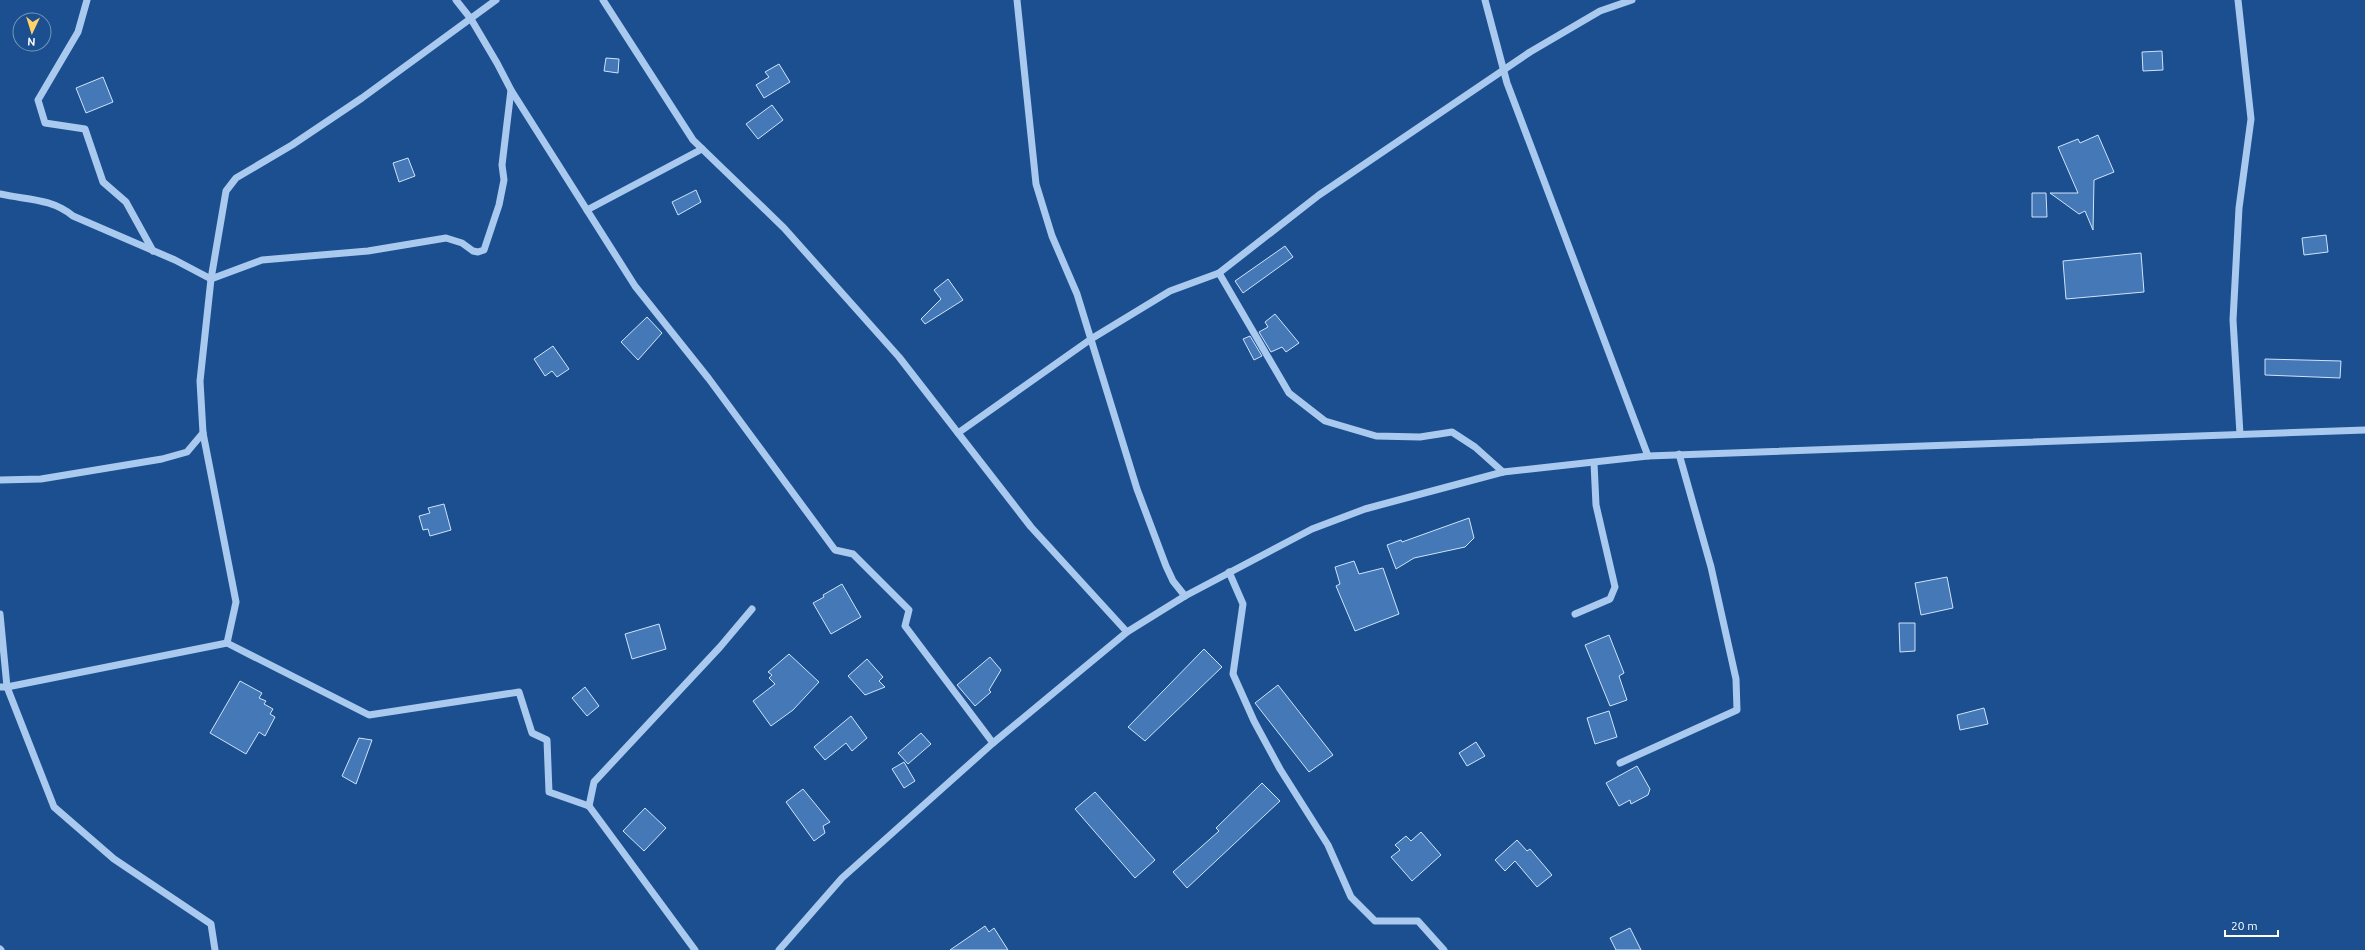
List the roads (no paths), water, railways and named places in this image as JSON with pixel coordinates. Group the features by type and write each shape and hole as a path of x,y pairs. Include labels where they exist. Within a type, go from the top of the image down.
{"street":[{"path":"87,0 78,32 38,100 45,123 85,129 103,182 126,202 153,251"},
{"path":"456,0 471,19 511,90 635,286 710,379 835,550 853,554 910,610 904,626 993,743"},
{"path":"227,643 236,602 203,433 200,380 210,279 226,191 236,178 292,145 362,98 496,0"},
{"path":"603,0 693,140 784,228 898,357 1031,527 1127,632"},
{"path":"1017,0 1036,184 1052,236 1077,294 1147,517 1173,581 1185,596"},
{"path":"1485,0 1503,70 1648,456"},
{"path":"958,434 1091,339 1170,290 1219,273 1319,195 1503,70 1600,11 1632,0"},
{"path":"2238,0 2251,119 2239,208 2232,320 2240,434"},
{"path":"0,194 50,202 74,216 153,251 210,279 262,260 368,251 446,238 462,243 473,251 484,250 499,205 504,180 502,165 511,90"},
{"path":"587,210 702,149"},
{"path":"1219,273 1289,393 1325,421 1376,436 1420,437 1452,432 1475,448 1503,472"},
{"path":"779,950 842,878 993,743 1127,632 1185,596 1312,529 1365,509 1503,472 1648,456 2365,430"},
{"path":"0,480 41,479 162,459 187,452 203,433"},
{"path":"1620,763 1737,710 1736,679 1711,567 1679,454"},
{"path":"1575,614 1610,599 1615,587 1596,505 1594,463"},
{"path":"1229,572 1243,604 1233,674 1254,721 1280,769 1328,845 1351,897 1375,921 1418,921 1444,950"},
{"path":"589,806 594,782 720,647 752,609"},
{"path":"0,614 3,687 54,807 114,859 211,924 215,950"},
{"path":"3,687 227,643 369,715 519,692 532,734 547,740 548,792 589,806 695,950"}]}
